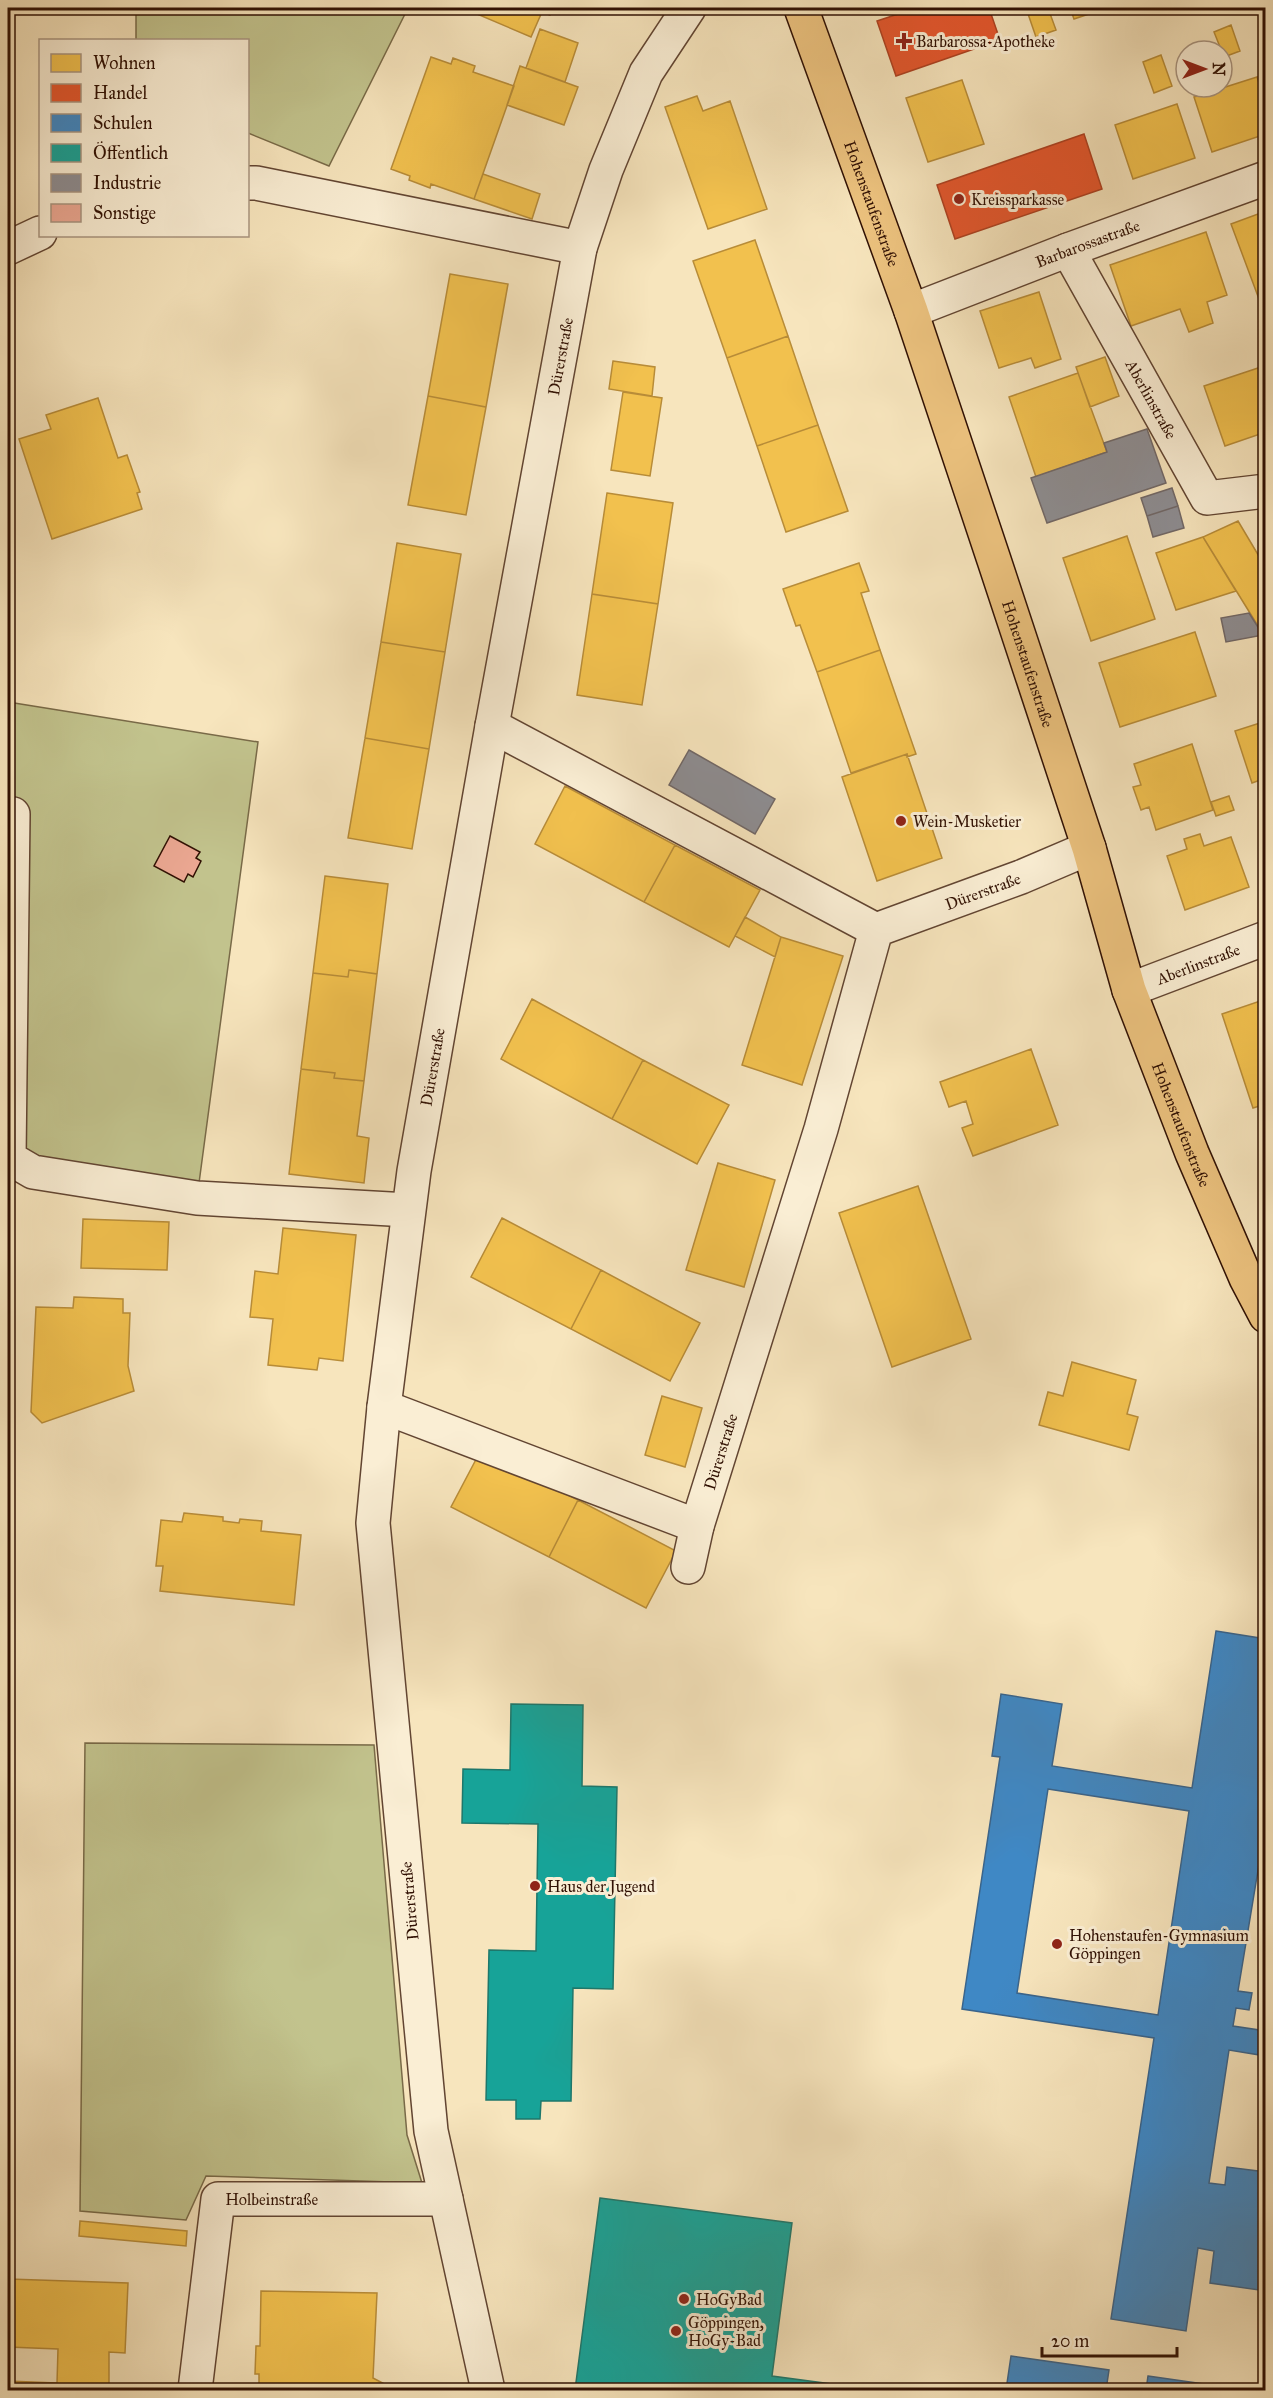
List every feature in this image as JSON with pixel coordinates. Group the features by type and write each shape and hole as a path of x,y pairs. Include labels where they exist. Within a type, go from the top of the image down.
{"main road":[{"name":"Hohenstaufenstraße","path":"801,8 911,311 1089,848 1129,990 1192,1153 1246,1278 1266,1316"}],"street":[{"name":"Dürerstraße","path":"488,2391 431,2131 373,1523 384,1407 408,1210 492,726 580,248 606,170 646,73 689,8"},
{"name":"Barbarossastraße","path":"911,311 1068,250 1266,178"},
{"path":"249,183 580,248"},
{"path":"8,248 39,233"},
{"name":"Aberlinstraße","path":"1068,250 1207,498 1266,491"},
{"path":"492,726 876,930"},
{"path":"13,814 9,1158 33,1172 197,1198 408,1210"},
{"name":"Dürerstraße","path":"688,1567 697,1526 821,1128 876,930 1021,877 1089,848"},
{"name":"Aberlinstraße","path":"1129,990 1266,938"},
{"path":"384,1407 697,1526"},
{"name":"Holbeinstraße","path":"195,2391 218,2199 446,2199"}],"green space":[{"path":"136,8 408,8 329,166 249,133 249,39 136,39"},
{"path":"8,702 258,742 197,1198 8,1169"},
{"path":"85,1743 374,1745 407,2135 422,2183 206,2176 186,2220 80,2211"}],"building: Wohnen":[{"path":"463,8 553,8 550,15 542,12 531,37"},
{"path":"1026,8 1048,8 1056,30 1036,37"},
{"path":"1070,8 1107,8 1074,19"},
{"path":"1231,25 1240,51 1234,53 1234,39 1217,39 1214,32"},
{"path":"540,29 578,43 565,82 526,68"},
{"path":"1161,55 1172,86 1154,93 1143,62"},
{"path":"431,57 451,64 453,58 475,66 473,72 514,86 474,199 431,184 430,188 409,180 410,176 391,169"},
{"path":"520,66 578,87 564,125 507,105"},
{"path":"1266,74 1266,104 1257,77"},
{"path":"1257,77 1266,104 1266,134 1212,152 1195,99 1234,99 1234,84"},
{"path":"962,80 984,144 928,162 906,98"},
{"path":"697,96 703,111 730,101 767,209 708,229 665,107"},
{"path":"1177,104 1195,158 1133,179 1115,125"},
{"path":"483,174 540,194 532,219 474,199"},
{"path":"1266,211 1266,297 1259,299 1231,224"},
{"path":"1206,232 1227,295 1207,302 1213,323 1189,332 1180,309 1131,326 1110,265"},
{"path":"755,240 788,336 727,358 693,261"},
{"path":"450,274 508,284 486,407 428,396"},
{"path":"1039,292 1061,359 1035,368 1031,358 999,368 980,311"},
{"path":"788,336 818,425 757,446 727,358"},
{"path":"1105,357 1119,396 1090,407 1076,367"},
{"path":"613,361 655,367 652,396 609,389"},
{"path":"1261,367 1266,381 1266,432 1225,446 1204,386"},
{"path":"1078,373 1107,452 1036,477 1009,397"},
{"path":"623,392 662,398 650,476 611,470"},
{"path":"428,396 486,407 466,515 408,505"},
{"path":"98,398 118,458 127,455 140,492 137,493 142,509 52,539 19,439 51,429 46,415"},
{"path":"818,425 848,511 786,532 757,446"},
{"path":"607,493 673,503 658,604 592,594"},
{"path":"1238,521 1266,568 1266,639 1203,537"},
{"path":"1127,536 1155,619 1091,641 1063,558"},
{"path":"1203,537 1236,591 1176,610 1156,553"},
{"path":"397,543 461,554 445,652 381,642"},
{"path":"859,563 869,591 861,593 880,650 817,672 800,625 796,626 783,589"},
{"path":"592,594 658,604 642,705 577,695"},
{"path":"1195,632 1216,696 1120,727 1099,663"},
{"path":"381,642 445,652 429,749 365,738"},
{"path":"880,650 916,754 907,757 907,754 851,773 817,672"},
{"path":"1266,721 1266,778 1252,783 1235,731"},
{"path":"365,738 429,749 412,849 348,838"},
{"path":"1192,744 1213,810 1156,830 1149,807 1141,810 1133,787 1141,785 1134,764"},
{"path":"907,754 942,858 877,881 842,777"},
{"path":"565,786 675,845 644,902 535,844"},
{"path":"1229,796 1234,810 1216,816 1211,802"},
{"path":"1200,834 1204,846 1231,837 1249,887 1185,910 1167,856 1187,849 1184,839"},
{"path":"675,845 760,890 729,947 644,902"},
{"path":"325,876 388,884 377,974 349,970 348,977 313,973"},
{"path":"745,917 781,937 775,957 735,936"},
{"path":"781,937 843,956 802,1085 742,1065"},
{"path":"349,970 377,974 364,1081 334,1078 335,1073 301,1069 313,973 348,977"},
{"path":"532,999 643,1060 612,1119 501,1059"},
{"path":"1266,999 1266,1104 1253,1108 1222,1014"},
{"path":"1031,1049 1058,1125 973,1156 962,1128 973,1124 966,1101 949,1107 940,1082"},
{"path":"643,1060 729,1105 697,1164 612,1119"},
{"path":"301,1069 335,1073 334,1078 364,1081 357,1136 369,1138 364,1183 289,1174"},
{"path":"718,1163 775,1180 744,1287 686,1270"},
{"path":"918,1186 971,1339 892,1367 839,1213"},
{"path":"502,1218 601,1270 571,1329 471,1277"},
{"path":"83,1219 169,1222 167,1270 81,1268"},
{"path":"283,1228 356,1235 343,1361 319,1358 317,1370 268,1365 273,1319 250,1317 255,1271 278,1274"},
{"path":"601,1270 700,1323 670,1381 571,1329"},
{"path":"74,1297 123,1299 123,1313 130,1313 128,1366 134,1391 42,1423 31,1412 36,1307 73,1308"},
{"path":"1072,1362 1136,1380 1127,1414 1138,1417 1129,1450 1039,1425 1048,1392 1063,1396"},
{"path":"662,1396 702,1408 685,1467 645,1455"},
{"path":"481,1450 578,1500 549,1557 451,1507"},
{"path":"578,1500 676,1551 646,1608 549,1557"},
{"path":"184,1513 223,1517 223,1521 239,1523 240,1519 262,1521 261,1531 301,1535 294,1605 160,1591 163,1566 156,1566 161,1520 182,1522"},
{"path":"80,2221 187,2231 186,2246 79,2236"},
{"path":"8,2279 128,2283 125,2353 109,2352 109,2385 123,2385 123,2390 8,2390 8,2381 57,2383 58,2349 8,2347"},
{"path":"261,2291 377,2293 373,2378 392,2388 390,2390 259,2390 259,2374 255,2374 256,2346 260,2346"}],"building: Handel":[{"path":"916,8 989,8 1000,40 896,76 877,21"},
{"path":"1084,134 1102,189 955,239 937,185"}],"building: Schulen":[{"path":"1216,1631 1266,1639 1266,1822 1238,1991 1252,1993 1249,2010 1236,2008 1233,2026 1266,2031 1266,2056 1229,2050 1209,2183 1225,2185 1227,2167 1266,2172 1266,2291 1210,2283 1214,2251 1198,2248 1186,2331 1111,2319 1154,2038 962,2009 1000,1757 992,1756 1001,1694 1062,1704 1052,1766 1192,1788","holes":["1048,1789 1189,1811 1158,2015 1017,1993"]},
{"path":"1011,2356 1109,2370 1106,2390 1006,2390"},
{"path":"1148,2376 1246,2390 1146,2390"}],"building: Öffentlich":[{"name":"Haus der Jugend","path":"511,1704 583,1705 582,1786 617,1787 613,1989 573,1988 571,2101 541,2101 540,2119 516,2119 516,2100 486,2100 489,1950 536,1951 538,1824 462,1823 463,1769 510,1770"},
{"name":"HoGyBad","path":"600,2198 792,2223 772,2376 877,2390 575,2390"}],"building: Industrie":[{"path":"1147,429 1166,483 1047,523 1031,478 1107,452 1104,443"},
{"path":"1172,488 1178,506 1147,516 1141,498"},
{"path":"1178,506 1184,528 1153,537 1147,516"},
{"path":"1249,613 1263,635 1226,642 1221,618"},
{"path":"689,750 775,799 755,834 669,785"}],"building: Sonstige":[{"path":"170,836 200,852 196,858 201,861 193,877 188,874 184,882 154,866"}],"place":[{"name":"Barbarossa-Apotheke","path":"904,41"},
{"name":"Kreissparkasse","path":"959,199"},
{"name":"Wein-Musketier","path":"901,821"},
{"name":"Haus der Jugend","path":"535,1886"},
{"name":"Hohenstaufen-Gymnasium Göppingen","path":"1057,1944"},
{"name":"HoGyBad","path":"684,2299"},
{"name":"Göppingen, HoGy-Bad","path":"676,2331"}]}
